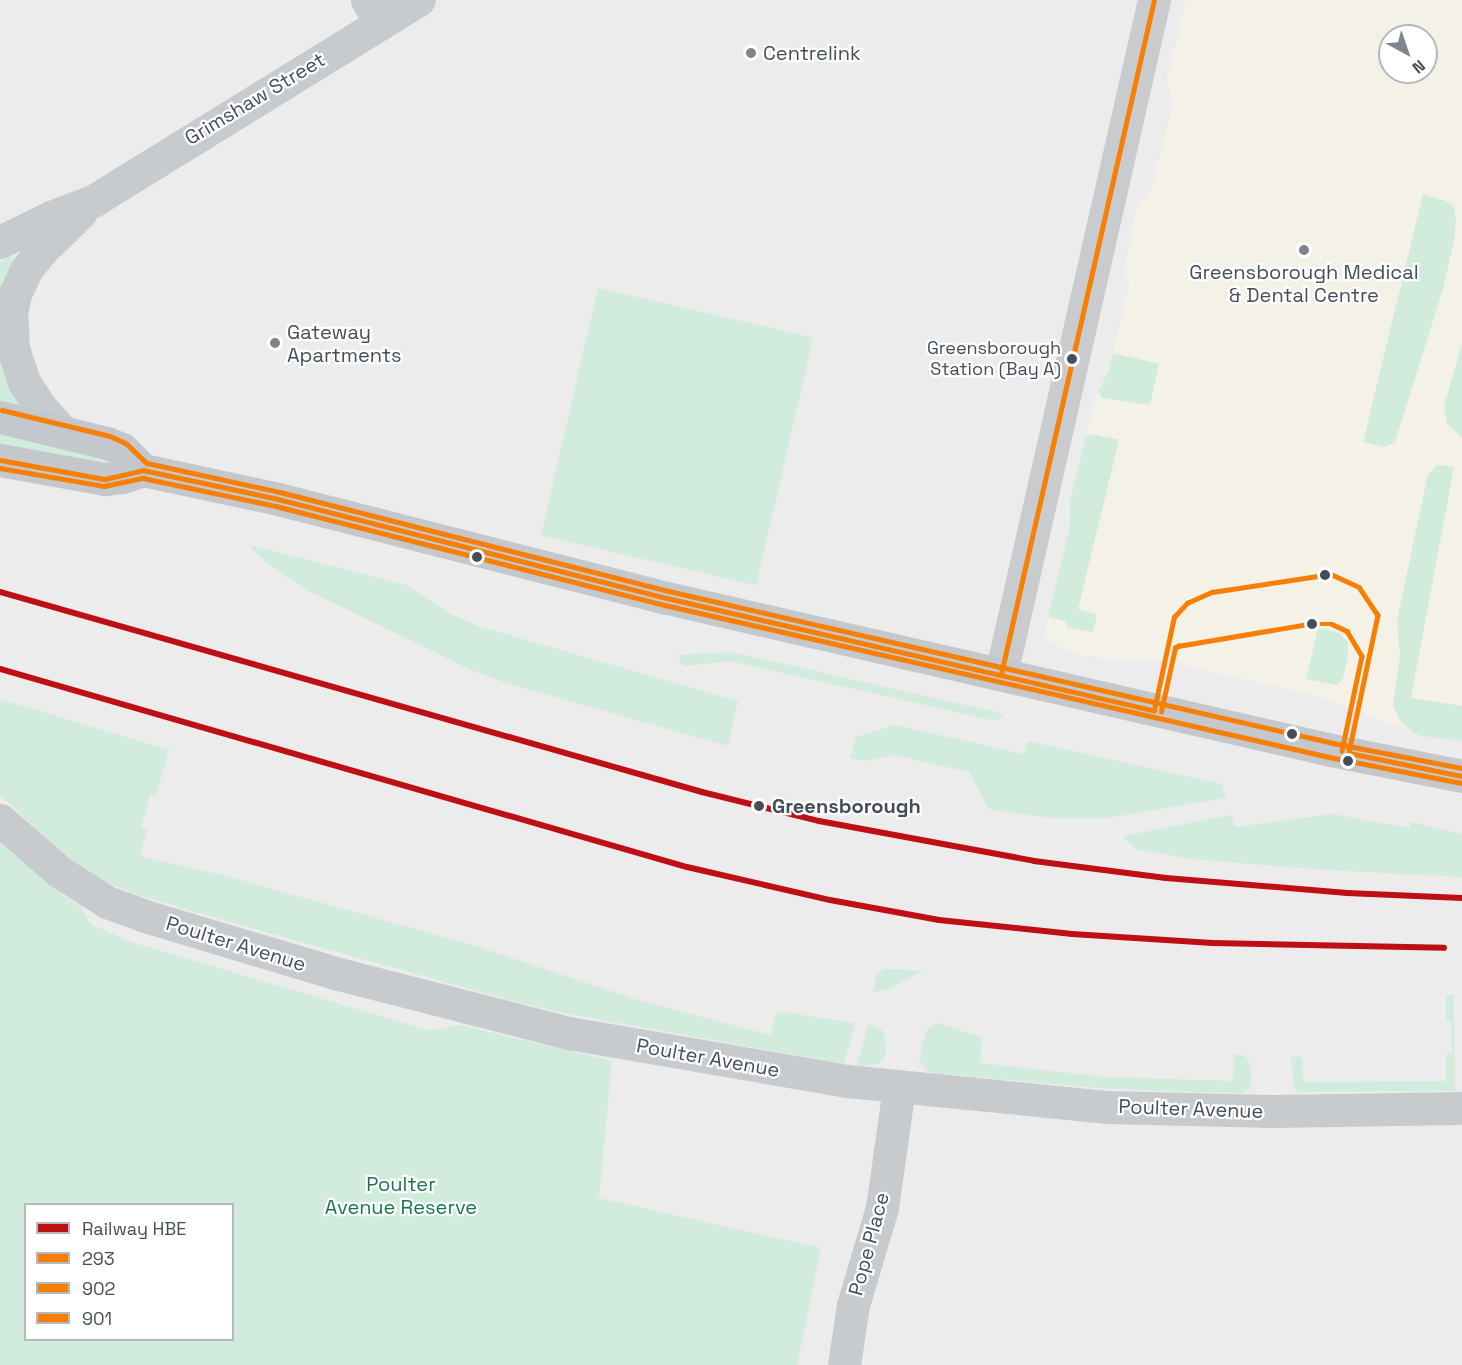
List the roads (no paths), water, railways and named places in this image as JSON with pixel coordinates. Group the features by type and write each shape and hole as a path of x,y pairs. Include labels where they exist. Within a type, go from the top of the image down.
{"main road":[{"path":"1001,674 1154,0"},
{"path":"0,417 62,431 122,449 143,471"},
{"path":"0,460 105,479 143,471 278,500 667,598 1331,750 1462,776"}],"street":[{"name":"Grimshaw Street","path":"62,431 35,401 24,382 13,349 11,314 19,282 33,260 93,201 393,7"},
{"name":"Grimshaw Street","path":"0,242 51,217 93,201"},
{"name":"Poulter Avenue","path":"0,820 60,872 107,902 254,949 570,1033 705,1059 899,1087 1106,1107 1199,1111 1462,1108"},
{"name":"Pope Place","path":"844,1365 856,1294 882,1208 899,1087"}],"rail line":[{"name":"HBE","path":"0,592 702,792 819,821 1034,861 1166,878 1347,893 1462,898"},
{"name":"HBE","path":"0,669 687,867 830,900 939,920 1072,934 1213,943 1444,948"}],"place":[{"name":"Centrelink","path":"751,53"},
{"name":"Greensborough Medical & Dental Centre","path":"1304,250"},
{"name":"Gateway Apartments","path":"275,343"},
{"name":"Greensborough Station (Bay A)","path":"1072,359"},
{"name":"Greensborough","path":"759,806"}],"park label":[{"name":"Poulter Avenue Reserve","path":"401,1196"}]}
